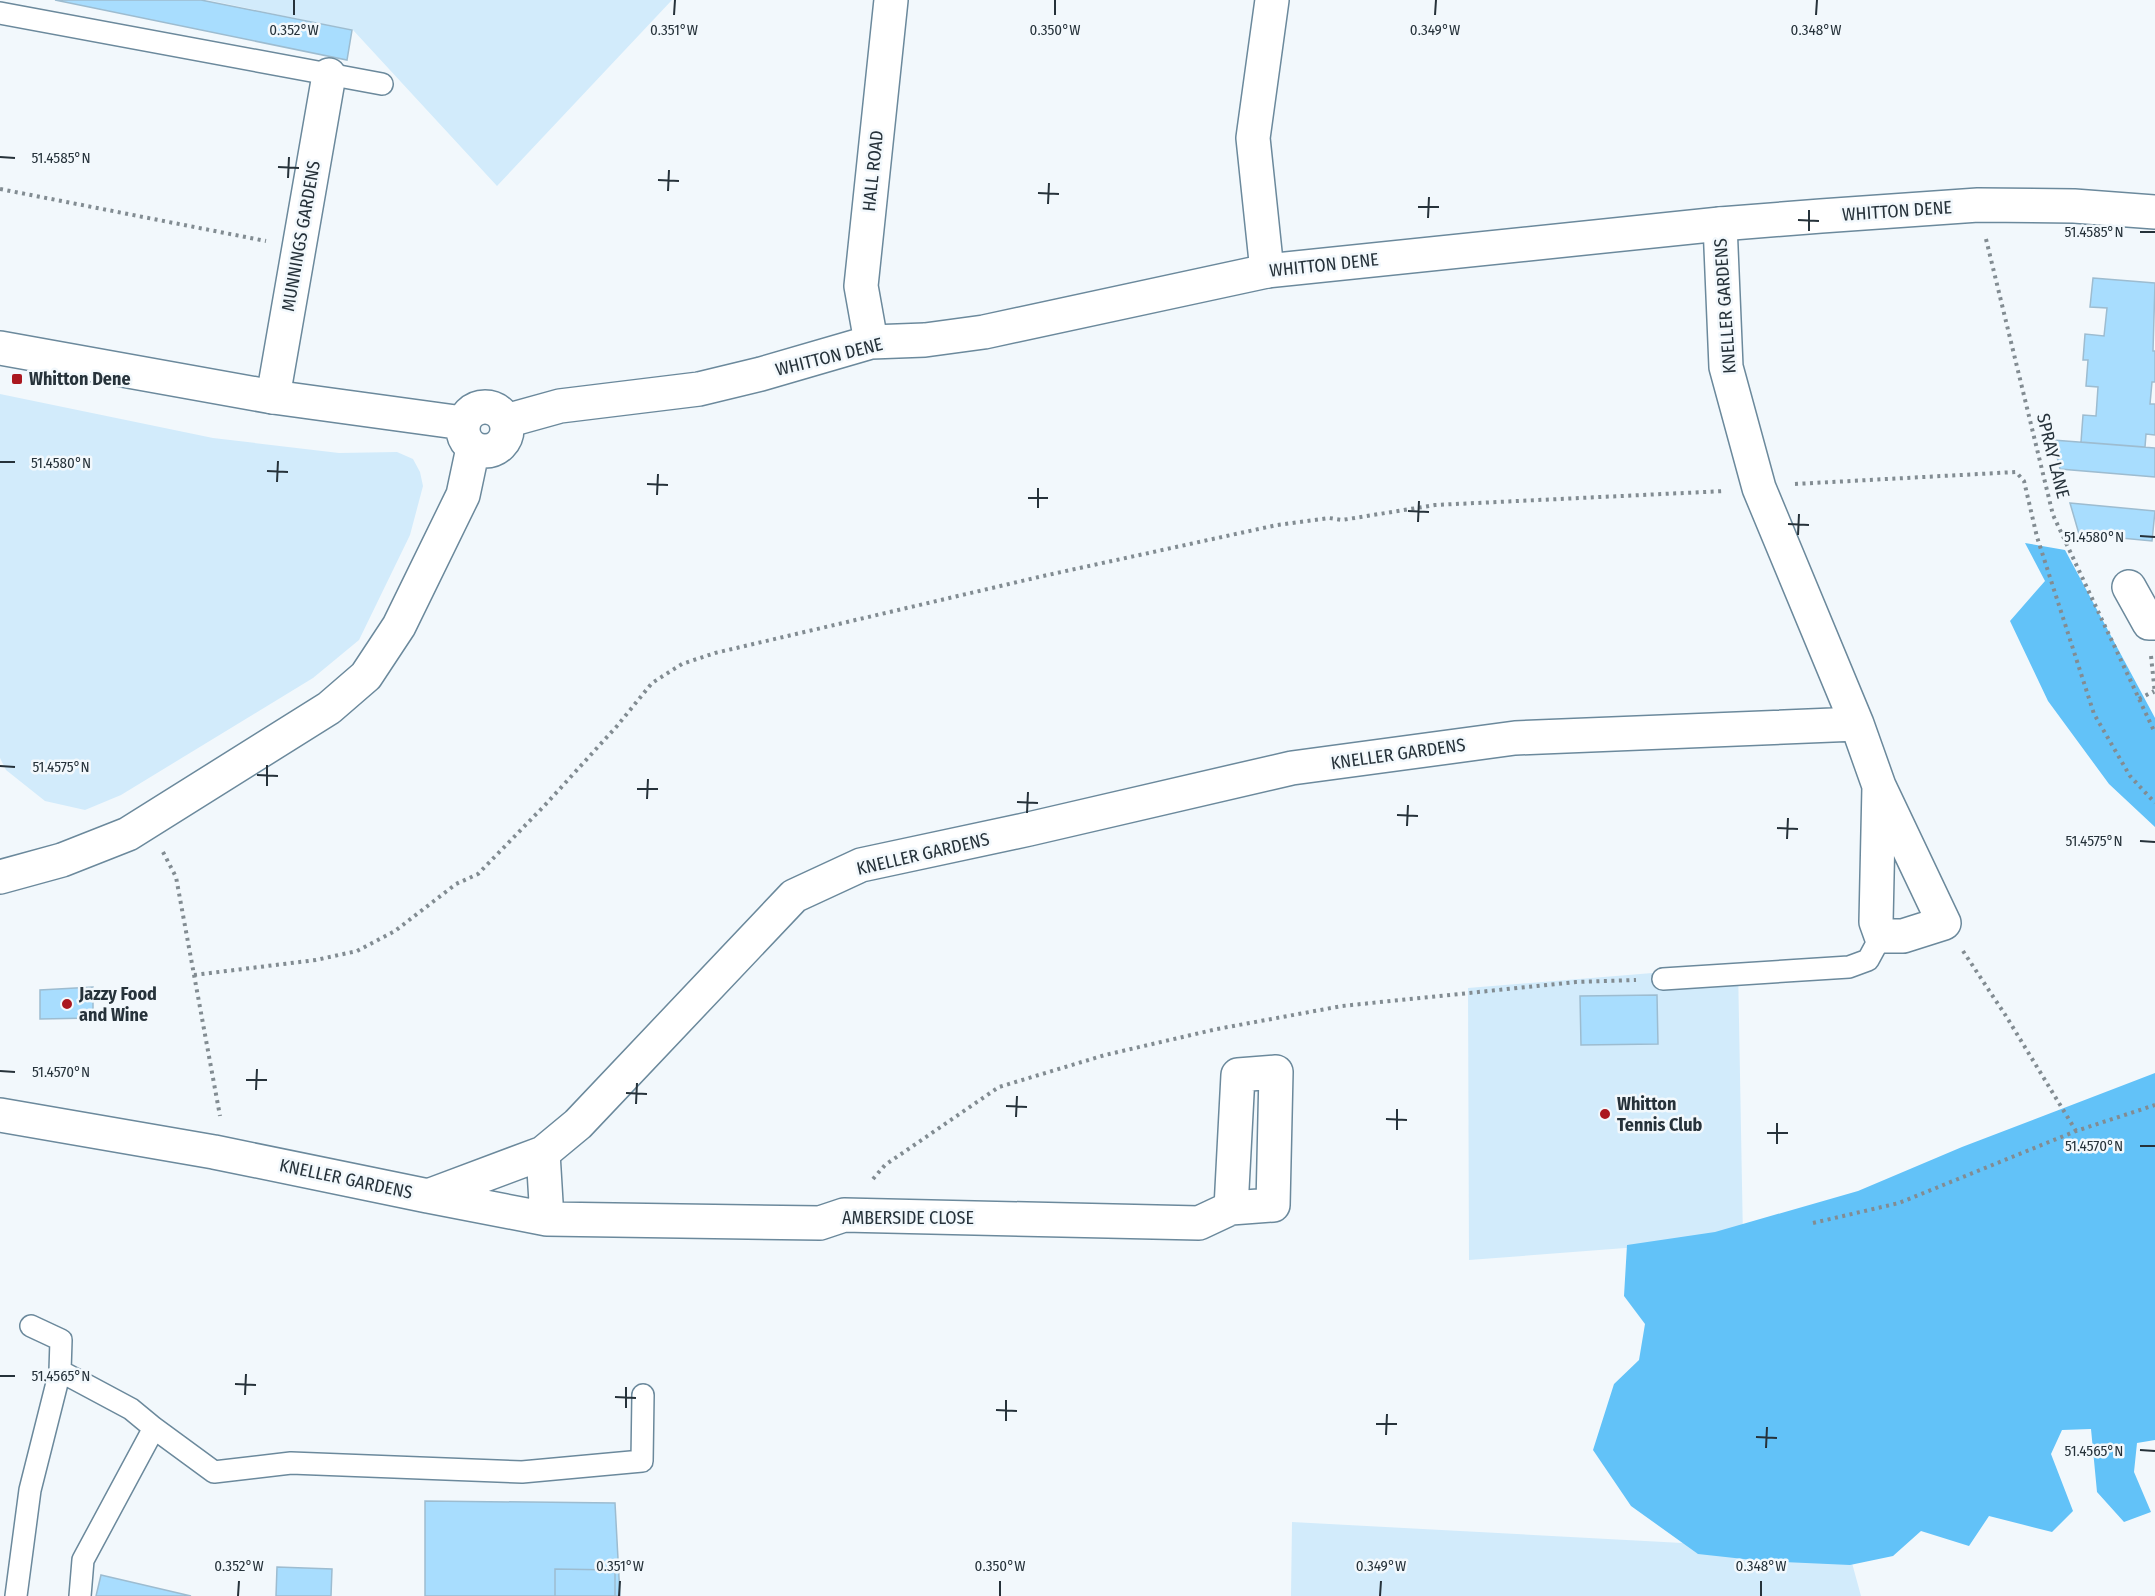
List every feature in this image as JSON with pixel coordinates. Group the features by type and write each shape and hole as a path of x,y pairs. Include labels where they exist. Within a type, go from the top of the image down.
{"street":[{"name":"HALL ROAD","path":"871,342 861,286 891,0"},
{"path":"1267,271 1253,138 1272,0"},
{"name":"MUNNINGS GARDENS","path":"273,397 329,75"},
{"name":"WHITTON DENE","path":"0,348 468,435 480,451 489,451 503,443 507,431 506,421 560,406 699,389 761,374 871,342 925,340 984,332 1267,271 1720,224 1978,206 2074,206 2155,212"},
{"name":"KNELLER GARDENS","path":"1720,224 1726,367 1759,488 1857,724 1879,786 1944,923"},
{"path":"0,877 62,860 128,834 329,708 366,676 399,626 463,495 468,435"},
{"path":"2129,587 2149,623 2155,623"},
{"name":"KNELLER GARDENS","path":"0,1114 214,1152 428,1196 543,1153 578,1124 794,896 861,865 1292,768 1515,738 1857,724"},
{"name":"KNELLER GARDENS","path":"1879,786 1876,922 1881,936"},
{"path":"1881,936 1904,936 1944,923"},
{"path":"543,1153 547,1219"},
{"name":"AMBERSIDE CLOSE","path":"428,1196 547,1219 820,1223 844,1215 1199,1222 1231,1208"}],"lane":[{"path":"0,13 382,84"},
{"path":"1663,979 1850,967 1868,960 1881,936"},
{"path":"16,1596 30,1490 60,1371 61,1340 31,1326"},
{"path":"60,1371 131,1409 214,1472 291,1463 522,1473 642,1461 643,1395"},
{"path":"80,1596 83,1560 154,1428"}],"path":[{"path":"0,189 299,247"},
{"name":"SPRAY LANE","path":"1978,206 2053,515 2155,733"},
{"path":"194,975 316,960 357,951 395,931 456,884 478,874 617,726 652,683 682,664 715,653 1043,576 1277,525 1329,518 1342,520 1435,505 2016,472 2024,481 2037,537 2094,714 2130,776 2155,803"},
{"path":"2139,699 2154,690"},
{"path":"147,822 176,877 220,1118 214,1152"},
{"path":"1944,923 2006,1016 2076,1131"},
{"path":"1813,1223 1899,1203 2076,1131 2155,1105"}],"shaded area":[{"path":"207,0 672,0 497,186 353,30"},
{"path":"0,394 213,438 339,453 397,452 413,459 420,472 423,486 410,535 359,640 313,678 121,795 85,810 45,801 6,770 0,758"},
{"path":"2025,543 2065,550 2155,718 2155,827 2109,784 2048,701 2010,621 2045,581"},
{"name":"Whitton Tennis Club","path":"1738,966 1743,1239 1469,1260 1468,988"},
{"path":"2155,1073 2155,1440 2137,1443 2134,1472 2151,1512 2124,1522 2097,1492 2091,1429 2062,1430 2051,1454 2073,1511 2052,1532 1989,1516 1969,1546 1921,1531 1893,1556 1850,1565 1762,1561 1698,1554 1631,1506 1593,1450 1614,1384 1639,1360 1645,1324 1624,1296 1627,1245 1715,1232 1858,1191 1962,1147"},
{"path":"1292,1522 1849,1552 1861,1596 1291,1596"}],"building":[{"path":"55,0 201,0 352,30 347,60"},
{"path":"2093,278 2155,283 2153,351 2155,351 2155,382 2152,382 2150,404 2155,404 2155,435 2146,434 2145,447 2081,442 2083,415 2096,416 2098,387 2086,386 2088,360 2083,360 2085,334 2104,336 2107,308 2090,307"},
{"path":"2053,440 2155,448 2155,477 2060,469"},
{"path":"2070,503 2155,511 2152,541 2079,534"},
{"name":"Jazzy Food and Wine","path":"93,987 93,1018 40,1019 40,990"},
{"name":"Whitton Tennis Club","path":"1657,995 1658,1044 1581,1045 1580,996"},
{"path":"425,1501 615,1503 620,1596 425,1596"},
{"path":"277,1567 332,1569 331,1596 276,1596"},
{"path":"555,1569 615,1570 615,1596 555,1596"},
{"path":"101,1575 191,1596 96,1596"}],"place":[{"name":"Whitton Dene","path":"17,379"},
{"name":"Jazzy Food and Wine","path":"67,1004"},
{"name":"Whitton Tennis Club","path":"1605,1114"}]}
